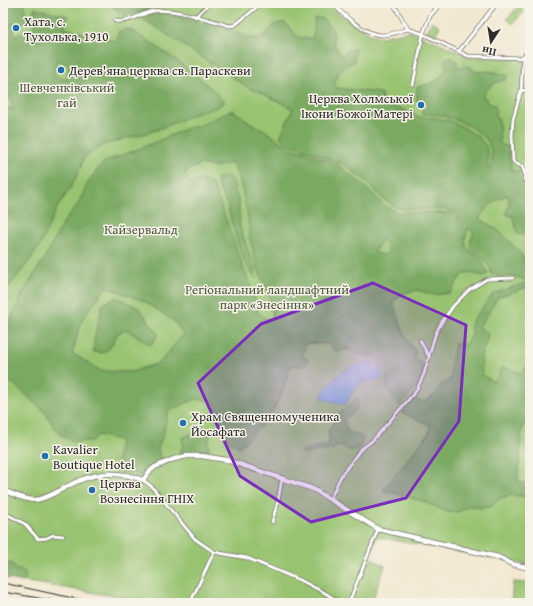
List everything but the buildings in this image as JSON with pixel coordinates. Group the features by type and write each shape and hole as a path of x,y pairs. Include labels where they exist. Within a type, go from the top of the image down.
{"street":[{"path":"195,17 210,3"},
{"path":"114,21 126,21 152,11 164,11 230,26 235,25 262,3"},
{"path":"333,3 349,20 374,33 383,35 408,29 423,34 474,57 523,57"},
{"path":"393,3 408,29"},
{"path":"397,8 398,3"},
{"path":"413,85 423,34 430,16 441,3"},
{"path":"458,51 497,3"},
{"path":"524,180 524,170 522,166 513,161 513,119 521,91 523,57 530,49"},
{"path":"521,91 530,89"},
{"path":"330,499 341,476 360,450 372,441 416,391 424,374 435,335 441,323 454,305 469,290 487,279 513,278"},
{"path":"420,340 429,358"},
{"path":"143,480 149,472 174,459 187,456 196,456 227,460 313,490 378,529 498,557 512,564 530,568"},
{"path":"3,490 35,500 49,496 77,481 100,474 111,473 136,477 143,480 158,494 194,539 214,552 247,558 302,581 341,603"},
{"path":"272,522 282,478"},
{"path":"3,512 25,524 38,539 47,538 53,535 63,536"},
{"path":"347,603 350,600 378,529"},
{"path":"186,602 191,601 214,552"}],"highlighted area":[{"path":"373,283 466,325 459,421 406,498 311,522 240,476 198,383 261,324"}],"green space":[{"name":"Регіональний ландшафтний парк «Знесіння»","path":"3,3 330,3 334,10 370,34 381,37 409,31 469,57 524,58 524,93 530,92 530,565 377,537 369,557 385,566 373,598 393,603 157,603 3,578"},
{"name":"Шевченківський гай","path":"3,3 24,3 27,22 12,24 15,35 27,34 36,40 45,39 34,32 34,8 68,16 64,28 116,41 119,31 129,29 179,62 203,81 225,102 215,108 199,112 157,130 106,144 84,157 81,167 70,189 58,206 40,245 28,263 3,294 3,107 13,109 10,97 3,94","holes":["57,60 70,65 66,80 53,75"]},
{"path":"108,3 153,3 148,10 125,16"},
{"path":"519,6 524,11 513,24 507,19"},
{"name":"Кайзервальд","path":"153,14 169,14 226,29 253,39 266,35 274,25 284,22 298,37 312,39 315,26 314,19 322,18 334,31 335,45 342,56 347,51 355,49 354,62 343,68 337,76 334,85 337,88 381,93 383,104 421,117 448,120 463,127 478,136 486,146 488,170 491,169 492,156 486,139 470,127 456,120 441,115 422,114 422,111 427,108 427,103 417,101 417,87 427,85 441,76 447,68 444,61 446,58 451,58 457,61 457,67 471,67 475,72 489,71 508,75 506,80 495,83 489,87 484,93 483,97 487,99 487,103 495,105 496,115 499,121 500,144 508,147 512,171 520,170 526,175 530,170 530,230 518,235 513,217 506,214 509,203 508,195 492,204 479,218 499,231 516,248 530,267 530,276 525,280 514,276 500,277 491,274 487,263 471,249 470,242 474,233 469,228 465,242 466,246 481,260 488,274 482,276 468,272 461,276 450,293 435,295 417,290 404,293 393,302 404,334 411,346 416,351 414,359 421,363 424,371 417,386 400,406 388,388 388,376 375,357 356,354 349,349 335,352 329,344 306,343 302,356 308,359 304,367 295,365 290,367 278,402 272,412 258,429 239,447 228,440 214,401 196,399 168,411 163,435 158,448 161,462 142,475 116,471 120,440 97,435 93,441 73,441 59,434 43,410 14,384 3,380 3,336 24,291 47,254 63,223 78,204 90,179 104,162 188,128 204,124 230,110 266,131 288,147 337,164 362,184 386,207 398,212 451,213 460,220 457,213 445,209 401,209 395,207 380,196 366,181 343,164 286,143 280,137 293,109 258,91 252,90 142,18","holes":["233,163 240,181 248,216 249,235 257,266 270,299 273,316 269,320 259,314 256,301 211,182 200,180 190,184 185,172 201,164 213,167","382,239 387,246 388,253 381,255 374,252","106,287 144,301 175,322 183,335 159,363 131,372 101,371 72,353 83,318"]},
{"path":"432,21 440,26 434,37 426,33"},
{"path":"228,176 233,183 239,204 240,228 254,267 256,279 246,264 227,205 217,183 216,179"},
{"path":"530,281 530,286 498,297 478,327 488,333 481,355 482,375 494,382 503,367 522,373 530,361 530,422 522,427 518,482 530,483 530,497 511,495 500,498 492,506 483,508 470,506 458,512 447,512 425,502 383,490 429,433 430,425 402,413 413,399 425,402 436,394 441,385 448,382 451,376 451,365 455,344 465,345 473,333 470,329 473,320 493,294"},
{"path":"117,297 139,308 158,334 151,345 127,330 118,333 110,348 103,353 93,352 95,335 103,304"},
{"path":"358,396 358,404 356,409 351,415 344,419 346,428 349,432 362,437 360,447 348,450 338,446 332,449 303,454 303,450 328,444 330,439 328,431 336,416"},
{"path":"200,427 204,427 210,436 208,444 209,450 179,453 183,446 182,438 198,431"},
{"path":"7,562 12,564 16,570 25,572 25,581 23,582 3,578 3,564 6,564"},
{"path":"513,582 530,583 530,603 511,602"}],"water":[{"path":"369,361 376,365 380,370 383,377 381,380 362,382 354,389 345,405 322,398 326,389 340,374 355,365"}],"railway":[{"path":"3,583 96,603"},
{"path":"3,592 68,603"}],"place":[{"name":"Хата, с. Тухолька, 1910","path":"16,28"},
{"name":"Дерев'яна церква св. Параскеви","path":"61,70"},
{"name":"Церква Холмської Ікони Божої Матері","path":"421,105"},
{"name":"Храм Священномученика Йосафата","path":"183,423"},
{"name":"Kavalier Boutique Hotel","path":"45,456"},
{"name":"Церква Вознесіння ГНІХ","path":"92,490"}]}
